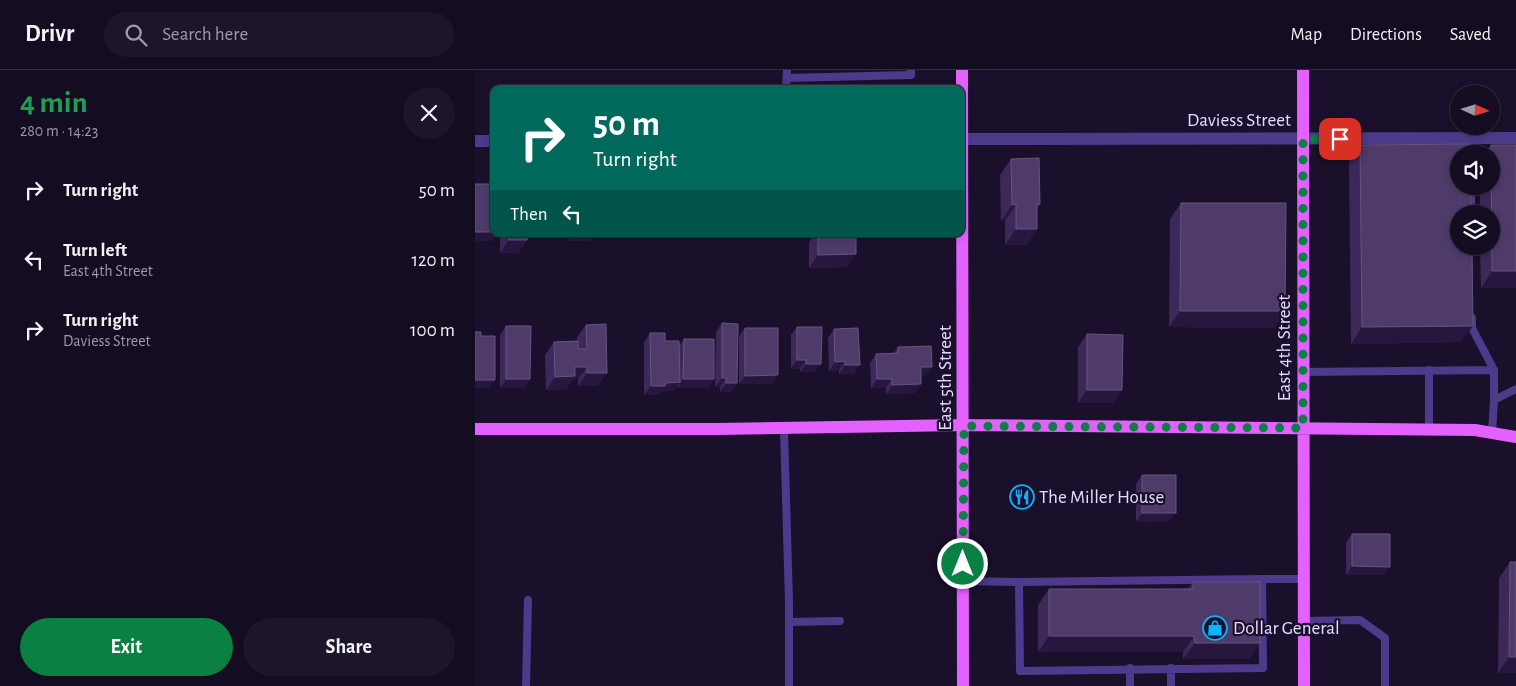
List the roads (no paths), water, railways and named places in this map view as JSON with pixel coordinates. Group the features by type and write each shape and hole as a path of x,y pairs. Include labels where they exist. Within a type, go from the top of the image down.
{"main road":[{"name":"East 5th Street","path":"962,70 962,85"},
{"name":"East 4th Street","path":"1303,70 1304,686"},
{"name":"East 5th Street","path":"963,237 963,686"},
{"path":"475,429 964,426 1303,428 1475,430 1516,437"}],"street":[{"name":"Daviess Street","path":"965,139 1516,138"},
{"path":"475,141 490,140"}],"lane":[{"path":"787,74 911,75 911,70"},
{"path":"1471,138 1471,145"},
{"path":"1472,310 1472,328 1494,370 1492,433"},
{"path":"1429,370 1429,430"},
{"path":"1303,372 1494,370"},
{"path":"1494,400 1516,389"},
{"path":"784,428 789,686"},
{"path":"962,582 1304,578"},
{"path":"1019,582 1020,671 1130,668 1263,668 1262,579"},
{"path":"525,686 528,600"},
{"path":"1304,621 1360,620 1385,638 1385,686"},
{"path":"789,622 840,622"},
{"path":"1130,668 1131,686"},
{"path":"1171,668 1171,686"}],"place":[{"name":"The Miller House","path":"1022,497"},
{"name":"Dollar General","path":"1215,628"}]}
